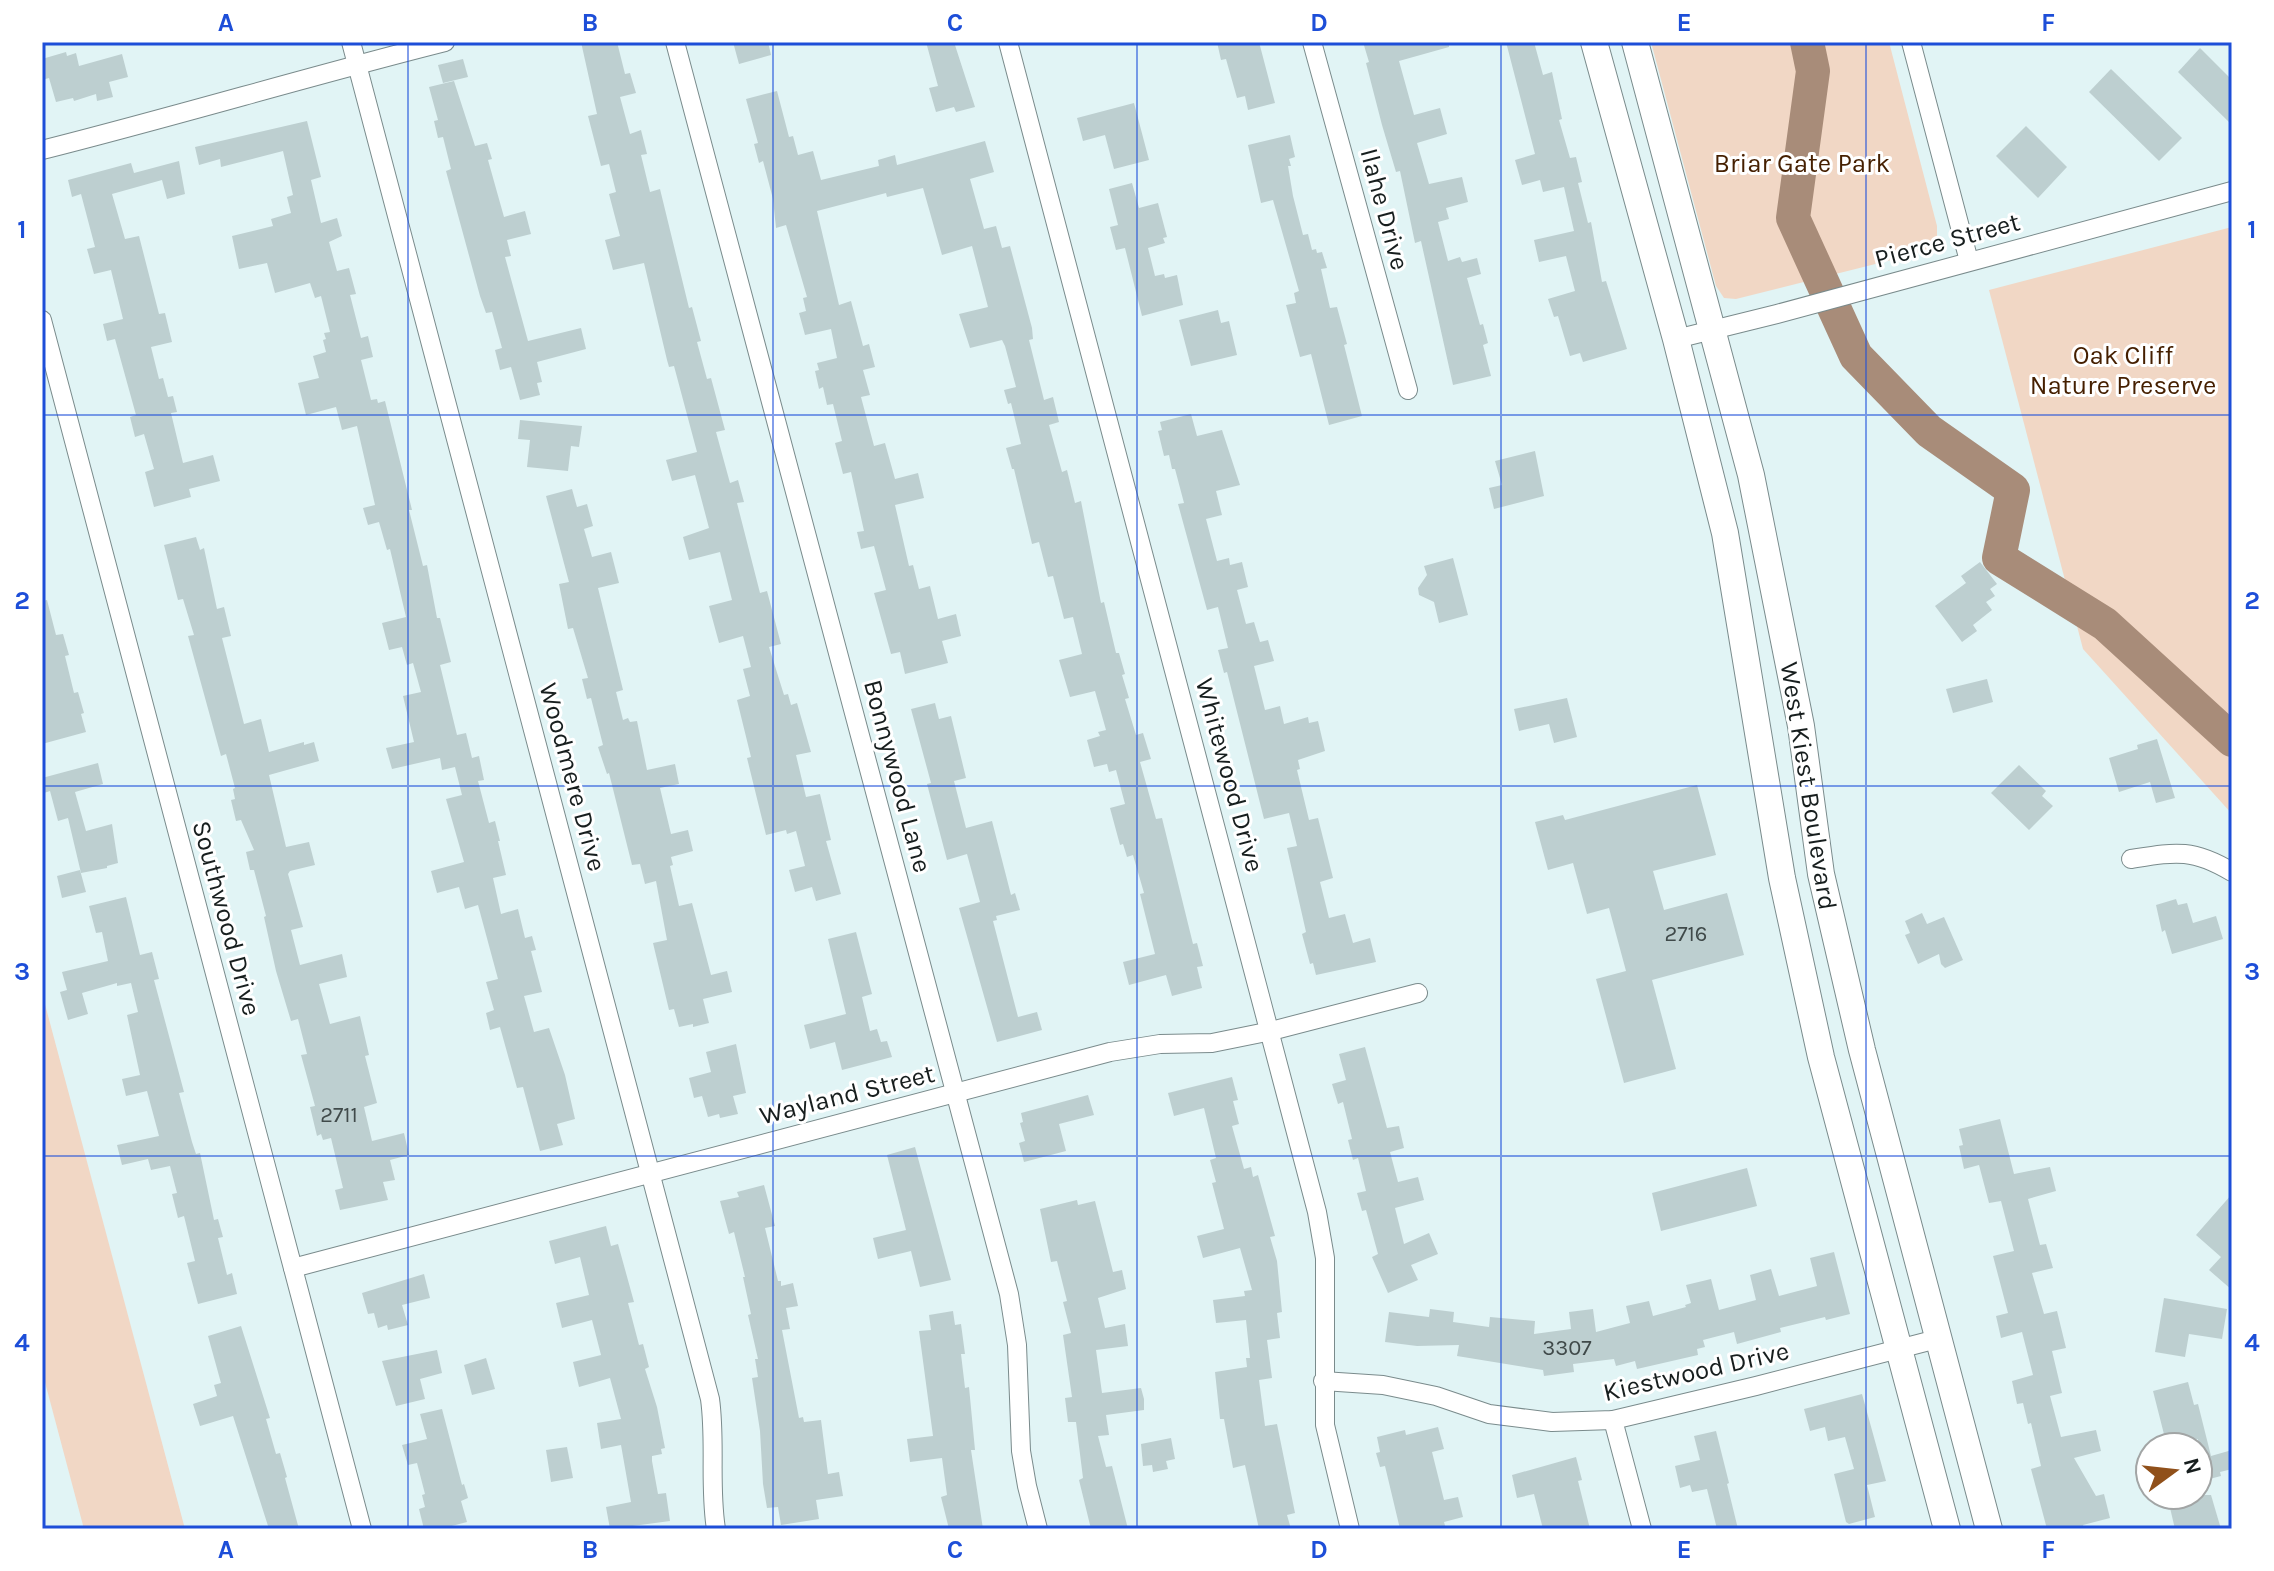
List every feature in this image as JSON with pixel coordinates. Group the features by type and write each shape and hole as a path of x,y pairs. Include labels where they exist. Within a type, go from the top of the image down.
{"main road":[{"name":"West Kiest Boulevard","path":"1594,42 1676,339 1725,533 1782,878 1821,1057 1947,1529"},
{"name":"West Kiest Boulevard","path":"1635,42 1764,530 1801,726 1821,874 1862,1050 1989,1529"},
{"path":"1758,732 1801,726"},
{"path":"1821,1057 1862,1050"}],"street":[{"name":"Woodmere Drive","path":"351,42 710,1399 714,1430 716,1529"},
{"path":"42,150 180,116 357,64 445,42"},
{"name":"Bonnywood Lane","path":"675,42 1009,1294 1017,1345 1021,1451 1038,1529"},
{"name":"Whitewood Drive","path":"1008,42 1317,1212 1325,1258 1325,1425 1350,1529"},
{"name":"Ilahe Drive","path":"1312,42 1408,390"},
{"path":"1911,42 1969,261"},
{"name":"Pierce Street","path":"1676,339 2232,191"},
{"name":"Southwood Drive","path":"42,320 362,1529"},
{"path":"2131,859 2171,853 2195,854 2232,872"},
{"name":"Wayland Street","path":"293,1268 1110,1052 1160,1044 1212,1043 1418,993"},
{"name":"Kiestwood Drive","path":"1323,1381 1383,1385 1436,1396 1489,1414 1552,1422 1613,1420 1937,1339"},
{"path":"1613,1420 1642,1529"}],"green space":[{"name":"Briar Gate Park","path":"1651,42 1889,42 1937,226 1937,243 1931,250 1736,299 1724,298 1716,286"},
{"name":"Oak Cliff Nature Preserve","path":"2232,227 2232,814 2083,649 1989,290"},
{"path":"42,993 185,1529 84,1529 42,1371"}],"building":[{"path":"581,42 617,42 625,74 630,73 636,93 620,97 630,134 641,130 647,154 641,155 650,192 660,189 689,308 692,307 701,341 697,342 707,379 711,378 725,430 716,432 730,483 738,480 744,502 737,503 760,593 767,591 781,644 769,647 784,695 788,694 791,705 797,703 811,752 796,755 806,797 820,794 831,840 826,841 841,894 816,901 812,887 795,892 789,870 805,866 796,831 766,835 747,758 751,757 737,700 750,696 743,669 751,667 743,636 719,643 709,606 732,600 720,552 689,560 683,537 709,528 695,475 672,481 666,460 697,452 674,366 669,367 667,360 644,263 613,270 605,240 620,236 609,194 616,192 609,164 601,166 588,116 597,114"},
{"path":"733,42 768,42 771,55 739,64"},
{"path":"926,42 954,42 975,107 956,112 954,107 936,112 929,88 938,86"},
{"path":"1217,42 1259,42 1275,103 1248,110 1245,96 1237,98 1226,59 1221,60"},
{"path":"1363,42 1449,42 1449,47 1399,61 1414,115 1440,108 1447,134 1417,143 1429,184 1462,177 1468,202 1446,208 1449,219 1438,222 1448,261 1460,257 1462,262 1477,258 1481,274 1467,278 1488,343 1483,345 1491,376 1453,385 1421,241 1415,243 1400,171 1396,172 1382,125"},
{"path":"1506,42 1534,42 1543,75 1552,72 1562,119 1559,120 1570,158 1576,157 1582,182 1578,183 1588,223 1591,222 1602,282 1606,281 1627,349 1583,362 1580,353 1570,356 1558,316 1554,317 1548,299 1575,291 1566,256 1539,262 1534,240 1574,231 1564,187 1543,192 1540,180 1522,185 1515,160 1535,154"},
{"path":"2200,48 2232,80 2232,125 2178,72"},
{"path":"66,52 67,56 76,53 79,66 122,54 128,77 109,82 113,97 97,101 96,94 74,101 73,98 56,102 49,78 42,80 42,59"},
{"path":"463,59 468,77 443,83 438,65"},
{"path":"2111,69 2182,138 2159,161 2089,92"},
{"path":"454,81 475,146 487,143 492,159 488,160 504,217 525,211 531,234 507,240 511,256 505,257 528,341 581,328 586,349 537,362 542,382 537,383 540,395 520,400 511,367 500,370 495,350 502,348 492,312 486,313 480,296 446,171 451,169 443,137 438,138 434,121 438,120 429,87"},
{"path":"777,91 789,137 793,136 798,155 813,151 821,180 879,166 878,160 895,155 897,165 985,141 994,172 970,179 984,229 996,226 1002,248 1010,246 1032,328 1033,339 1029,340 1044,400 1053,397 1059,422 1049,425 1062,472 1067,470 1075,503 1081,501 1101,603 1104,602 1116,653 1119,653 1125,674 1122,675 1129,698 1125,699 1136,735 1143,733 1151,759 1140,762 1156,819 1162,818 1193,944 1197,943 1203,966 1197,967 1202,988 1172,996 1166,975 1129,985 1123,962 1155,954 1140,894 1144,893 1133,855 1127,857 1123,844 1120,845 1110,808 1125,804 1116,770 1109,772 1107,764 1094,767 1087,740 1100,736 1098,732 1106,730 1095,691 1070,697 1059,660 1082,654 1073,617 1064,619 1053,576 1048,577 1039,542 1032,544 1006,448 1021,444 1011,403 1008,404 1004,390 1016,387 1005,346 1002,340 970,348 959,314 988,307 972,246 942,255 923,188 887,197 886,193 817,211 839,305 851,301 863,346 869,344 875,367 863,370 870,395 861,397 874,446 885,443 895,479 918,473 924,498 895,505 909,566 913,565 919,589 930,586 938,619 956,614 961,636 942,641 948,663 905,674 900,652 891,654 874,593 886,590 874,546 861,549 857,532 864,531 851,472 843,474 835,443 842,441 833,404 827,405 815,371 819,370 817,363 837,358 831,329 805,335 799,313 806,311 803,298 807,297 786,225 776,228 773,199 763,161 759,163 754,144 758,143 746,99"},
{"path":"1134,103 1149,160 1114,169 1105,135 1083,141 1077,118"},
{"path":"307,121 321,177 311,180 321,223 337,218 342,236 329,242 337,271 349,268 356,294 350,295 361,338 368,336 373,357 361,360 371,400 377,399 378,403 385,401 423,566 427,565 437,618 440,618 451,662 440,665 457,735 466,733 472,758 479,756 484,780 478,781 489,823 495,821 500,841 506,875 493,878 501,914 518,909 525,938 532,936 536,950 531,951 542,992 524,996 534,1032 549,1028 565,1075 575,1119 557,1124 563,1145 540,1151 523,1087 517,1088 500,1027 490,1030 486,1013 494,1010 486,982 498,979 478,905 465,909 459,887 437,893 431,871 464,862 446,799 462,795 455,767 442,770 440,758 392,769 386,748 414,742 403,696 421,692 413,663 407,665 402,647 389,650 382,623 406,617 390,549 387,550 379,522 368,525 363,508 375,505 357,426 342,430 336,407 306,415 298,383 319,378 313,356 326,352 324,333 330,332 321,296 315,298 310,283 275,293 267,263 239,269 232,236 273,226 271,219 291,213 287,197 293,195 283,151 221,167 220,159 199,165 195,147"},
{"path":"2026,126 2067,167 2038,198 1996,156"},
{"path":"1290,135 1295,157 1289,159 1291,166 1288,166 1293,196 1303,235 1308,234 1312,250 1322,252 1327,268 1321,269 1330,308 1337,307 1362,416 1329,425 1311,354 1300,357 1286,305 1296,303 1294,293 1299,291 1273,200 1261,203 1248,145"},
{"path":"179,161 185,194 167,199 162,180 112,194 125,239 139,236 159,314 165,313 172,342 151,347 159,379 163,378 168,397 173,396 177,412 171,413 183,463 213,455 220,481 189,489 191,497 154,507 145,472 154,469 144,434 135,437 130,417 136,415 115,339 107,341 103,324 123,319 111,270 94,274 87,249 95,247 81,194 72,197 68,180 131,163 134,173"},
{"path":"1132,183 1139,208 1158,203 1167,237 1163,238 1165,243 1148,248 1155,276 1164,274 1165,278 1177,275 1183,305 1142,316 1125,248 1116,250 1110,227 1118,225 1109,189"},
{"path":"1218,310 1221,323 1229,321 1237,355 1191,366 1179,320"},
{"path":"1191,414 1197,436 1222,430 1240,485 1216,491 1222,515 1206,519 1217,561 1229,558 1230,565 1242,562 1248,587 1237,590 1246,624 1254,622 1260,642 1268,640 1274,661 1254,666 1265,710 1280,706 1284,724 1308,717 1309,723 1318,721 1325,751 1298,760 1300,769 1297,770 1309,820 1318,818 1333,878 1320,882 1329,918 1345,914 1353,943 1370,938 1376,962 1316,975 1313,963 1310,964 1287,848 1297,846 1289,813 1264,819 1227,672 1224,673 1218,650 1228,648 1218,607 1207,610 1178,504 1184,503 1175,469 1172,469 1169,455 1164,456 1158,431 1162,430 1160,422"},
{"path":"520,420 582,426 579,447 571,446 568,471 527,467 530,440 518,439"},
{"path":"1535,451 1544,496 1494,509 1489,488 1502,485 1495,461"},
{"path":"572,489 577,507 587,504 593,526 584,529 592,557 611,552 619,583 598,588 623,690 616,692 623,720 637,721 647,770 675,764 679,784 660,788 671,834 688,830 693,851 671,857 673,865 670,866 679,906 692,903 711,975 727,971 732,992 703,999 709,1023 693,1027 693,1024 679,1027 674,1009 669,1010 653,943 667,940 656,881 645,884 640,864 632,865 609,773 598,747 603,745 591,698 587,699 582,679 588,678 573,628 568,629 559,584 569,582 546,496"},
{"path":"196,537 200,550 204,548 217,609 224,607 231,636 222,638 244,724 261,719 269,752 314,742 319,761 269,775 286,847 309,842 315,865 288,874 303,927 291,930 300,965 342,954 347,977 319,984 330,1024 360,1016 369,1055 365,1056 377,1103 364,1107 372,1141 404,1133 409,1155 390,1160 395,1180 383,1182 388,1200 340,1210 335,1190 343,1188 331,1138 323,1140 321,1134 317,1136 310,1107 315,1106 301,1055 307,1054 298,1019 291,1021 276,971 266,916 246,852 254,850 241,820 236,821 231,800 235,799 235,788 226,754 221,756 188,636 194,635 183,599 178,600 164,545"},
{"path":"1453,558 1468,615 1439,623 1434,602 1419,595 1418,588 1427,575 1424,566"},
{"path":"1980,562 1997,584 1990,589 1995,596 1986,602 1992,610 1973,625 1977,631 1962,642 1935,606 1966,583 1961,576"},
{"path":"47,600 56,635 63,634 69,655 65,656 74,693 78,692 84,713 81,714 86,732 42,744 42,601"},
{"path":"1987,679 1993,702 1953,713 1946,689"},
{"path":"1567,698 1577,737 1554,743 1549,724 1519,731 1514,709"},
{"path":"935,703 939,719 951,716 966,778 954,781 966,828 992,821 1011,895 1015,893 1020,910 996,916 997,920 993,921 1018,1017 1037,1012 1042,1030 997,1042 959,908 980,902 967,854 947,860 911,709"},
{"path":"2157,739 2175,798 2156,803 2150,782 2119,792 2109,758"},
{"path":"98,763 103,784 75,792 86,831 112,824 118,863 81,873 68,818 58,821 50,791 44,793 42,778"},
{"path":"2019,765 2046,791 2042,796 2053,806 2029,830 1991,793"},
{"path":"1697,785 1716,855 1653,871 1664,910 1727,893 1744,955 1652,980 1676,1069 1624,1083 1596,979 1626,971 1609,908 1587,914 1573,863 1548,870 1535,822 1563,815 1565,820"},
{"path":"80,870 86,892 62,898 57,876"},
{"path":"126,897 140,955 152,952 159,979 154,980 184,1092 179,1093 196,1154 200,1153 214,1220 218,1219 223,1237 218,1238 227,1275 232,1273 237,1294 198,1304 187,1263 195,1261 184,1216 178,1218 172,1194 177,1193 170,1166 151,1170 148,1159 122,1165 117,1145 159,1136 147,1091 126,1096 122,1079 140,1075 127,1015 138,1012 131,983 117,986 117,983 82,993 88,1014 68,1020 60,992 67,990 62,972 108,961 102,932 96,933 89,906"},
{"path":"2176,899 2178,905 2187,903 2193,923 2216,916 2223,939 2172,954 2165,930 2162,932 2156,905"},
{"path":"1922,913 1927,924 1944,917 1963,960 1945,968 1939,954 1918,964 1905,935 1910,933 1905,921"},
{"path":"856,932 872,994 862,997 870,1031 877,1029 881,1042 887,1041 892,1057 842,1070 835,1042 810,1049 804,1025 846,1014 828,939"},
{"path":"736,1044 746,1093 733,1096 738,1114 708,1117 702,1096 694,1098 689,1078 711,1072 706,1052"},
{"path":"1365,1047 1387,1128 1399,1126 1404,1148 1390,1152 1398,1182 1418,1177 1424,1200 1395,1208 1404,1244 1429,1233 1438,1254 1411,1265 1418,1280 1388,1293 1372,1257 1378,1254 1366,1210 1362,1211 1357,1193 1366,1191 1358,1158 1353,1160 1348,1140 1352,1139 1343,1102 1338,1104 1332,1084 1346,1080 1339,1054"},
{"path":"1232,1077 1238,1100 1233,1101 1239,1124 1232,1126 1244,1169 1251,1167 1253,1177 1258,1175 1275,1236 1270,1237 1277,1261 1282,1312 1277,1313 1280,1338 1267,1340 1272,1378 1259,1380 1265,1426 1277,1424 1295,1513 1287,1515 1291,1529 1259,1529 1245,1465 1233,1468 1224,1419 1220,1419 1215,1372 1247,1367 1246,1358 1250,1358 1246,1320 1216,1323 1213,1300 1245,1296 1244,1291 1252,1290 1240,1248 1203,1258 1197,1236 1224,1229 1212,1183 1216,1182 1210,1160 1216,1158 1204,1108 1174,1116 1168,1093"},
{"path":"1088,1095 1094,1115 1059,1124 1066,1151 1024,1162 1019,1143 1025,1141 1020,1123 1023,1122 1021,1113"},
{"path":"2000,1119 2014,1174 2050,1167 2056,1191 2028,1199 2040,1245 2046,1244 2053,1268 2032,1273 2044,1314 2057,1311 2066,1348 2052,1351 2062,1393 2050,1396 2061,1437 2096,1430 2101,1451 2074,1458 2096,1496 2104,1494 2110,1518 2083,1525 2084,1529 2047,1529 2031,1469 2041,1466 2031,1423 2028,1424 2023,1403 2017,1404 2012,1381 2033,1375 2022,1332 2001,1338 1996,1316 2008,1313 1993,1256 2014,1251 2001,1201 1989,1203 1979,1165 1964,1169 1959,1146 1963,1145 1959,1129"},
{"path":"915,1147 951,1280 920,1287 911,1251 878,1259 873,1238 906,1230 887,1155"},
{"path":"1747,1168 1757,1206 1661,1231 1652,1193"},
{"path":"764,1185 775,1226 765,1228 778,1281 781,1281 781,1286 793,1283 798,1306 786,1308 790,1329 782,1330 799,1418 803,1417 804,1422 821,1420 828,1474 839,1472 843,1496 816,1500 819,1519 781,1525 778,1507 767,1508 752,1378 758,1377 755,1359 758,1359 748,1315 751,1314 745,1277 734,1232 729,1234 720,1201 739,1197 737,1192"},
{"path":"2232,1194 2232,1290 2209,1270 2221,1257 2196,1235"},
{"path":"1077,1200 1078,1205 1095,1201 1113,1272 1122,1270 1126,1289 1098,1298 1105,1328 1125,1324 1128,1346 1096,1350 1102,1393 1141,1388 1144,1399 1144,1410 1106,1415 1109,1435 1098,1436 1106,1467 1112,1466 1128,1529 1091,1529 1079,1480 1083,1478 1076,1422 1068,1422 1065,1398 1072,1397 1063,1335 1071,1333 1063,1302 1067,1301 1057,1261 1051,1262 1040,1209"},
{"path":"606,1226 611,1246 618,1244 634,1302 628,1303 639,1345 643,1344 649,1367 645,1369 665,1448 661,1449 662,1454 652,1456 652,1461 658,1494 666,1493 670,1521 610,1529 606,1507 631,1502 621,1445 601,1449 597,1423 621,1419 610,1378 579,1387 573,1362 601,1355 592,1320 562,1328 556,1303 589,1295 580,1257 555,1264 549,1241"},
{"path":"1834,1252 1850,1314 1780,1328 1781,1332 1737,1344 1734,1332 1703,1340 1705,1347 1697,1349 1698,1355 1637,1369 1635,1361 1616,1366 1614,1359 1573,1364 1574,1372 1544,1376 1543,1370 1457,1356 1459,1345 1417,1346 1385,1342 1389,1312 1429,1317 1430,1309 1454,1312 1453,1322 1489,1327 1490,1317 1535,1321 1534,1334 1571,1329 1569,1312 1593,1309 1596,1332 1630,1323 1626,1306 1649,1301 1653,1316 1686,1307 1691,1303 1686,1285 1711,1279 1719,1310 1756,1300 1750,1275 1771,1269 1779,1296 1817,1286 1810,1258"},
{"path":"424,1274 430,1298 402,1305 408,1325 388,1330 387,1325 378,1328 374,1313 368,1314 362,1293"},
{"path":"2164,1298 2227,1309 2222,1339 2189,1334 2185,1357 2155,1352"},
{"path":"953,1311 955,1325 961,1324 965,1354 961,1354 965,1388 969,1387 975,1450 971,1450 983,1529 949,1529 941,1497 947,1495 942,1458 910,1462 907,1439 933,1436 919,1331 931,1330 929,1315"},
{"path":"241,1326 270,1418 266,1419 276,1454 280,1453 287,1477 299,1529 269,1529 233,1416 200,1426 193,1404 217,1396 214,1385 221,1383 208,1336"},
{"path":"437,1350 442,1373 420,1379 425,1399 396,1406 382,1361"},
{"path":"486,1358 495,1389 472,1395 464,1365"},
{"path":"2188,1382 2205,1431 2163,1431 2153,1391"},
{"path":"1862,1394 1886,1481 1867,1485 1875,1517 1849,1524 1834,1474 1854,1469 1845,1437 1828,1441 1825,1427 1810,1431 1804,1409"},
{"path":"442,1409 468,1498 461,1501 467,1522 440,1529 424,1529 419,1509 425,1507 422,1495 425,1494 417,1463 408,1465 402,1445 427,1439 420,1414"},
{"path":"1438,1427 1444,1449 1432,1452 1444,1500 1458,1497 1463,1517 1444,1522 1446,1529 1400,1529 1385,1466 1380,1467 1376,1453 1380,1452 1377,1437 1405,1430 1406,1435"},
{"path":"1716,1431 1738,1529 1717,1529 1707,1489 1692,1492 1690,1485 1680,1488 1675,1466 1700,1460 1694,1436"},
{"path":"1171,1438 1175,1459 1166,1461 1168,1469 1153,1472 1152,1465 1143,1466 1141,1444"},
{"path":"567,1447 573,1478 551,1482 546,1450"},
{"path":"2232,1450 2232,1469 2220,1472 2221,1476 2214,1478 2214,1455"},
{"path":"1576,1457 1582,1480 1578,1481 1590,1529 1543,1529 1534,1494 1517,1498 1512,1475"},
{"path":"2214,1505 2221,1529 2175,1529 2171,1511 2214,1511"}],"waterway":[{"path":"1807,42 1813,71 1793,218 1856,356 1929,431 2013,490 1999,558 2105,624 2232,740"}]}
